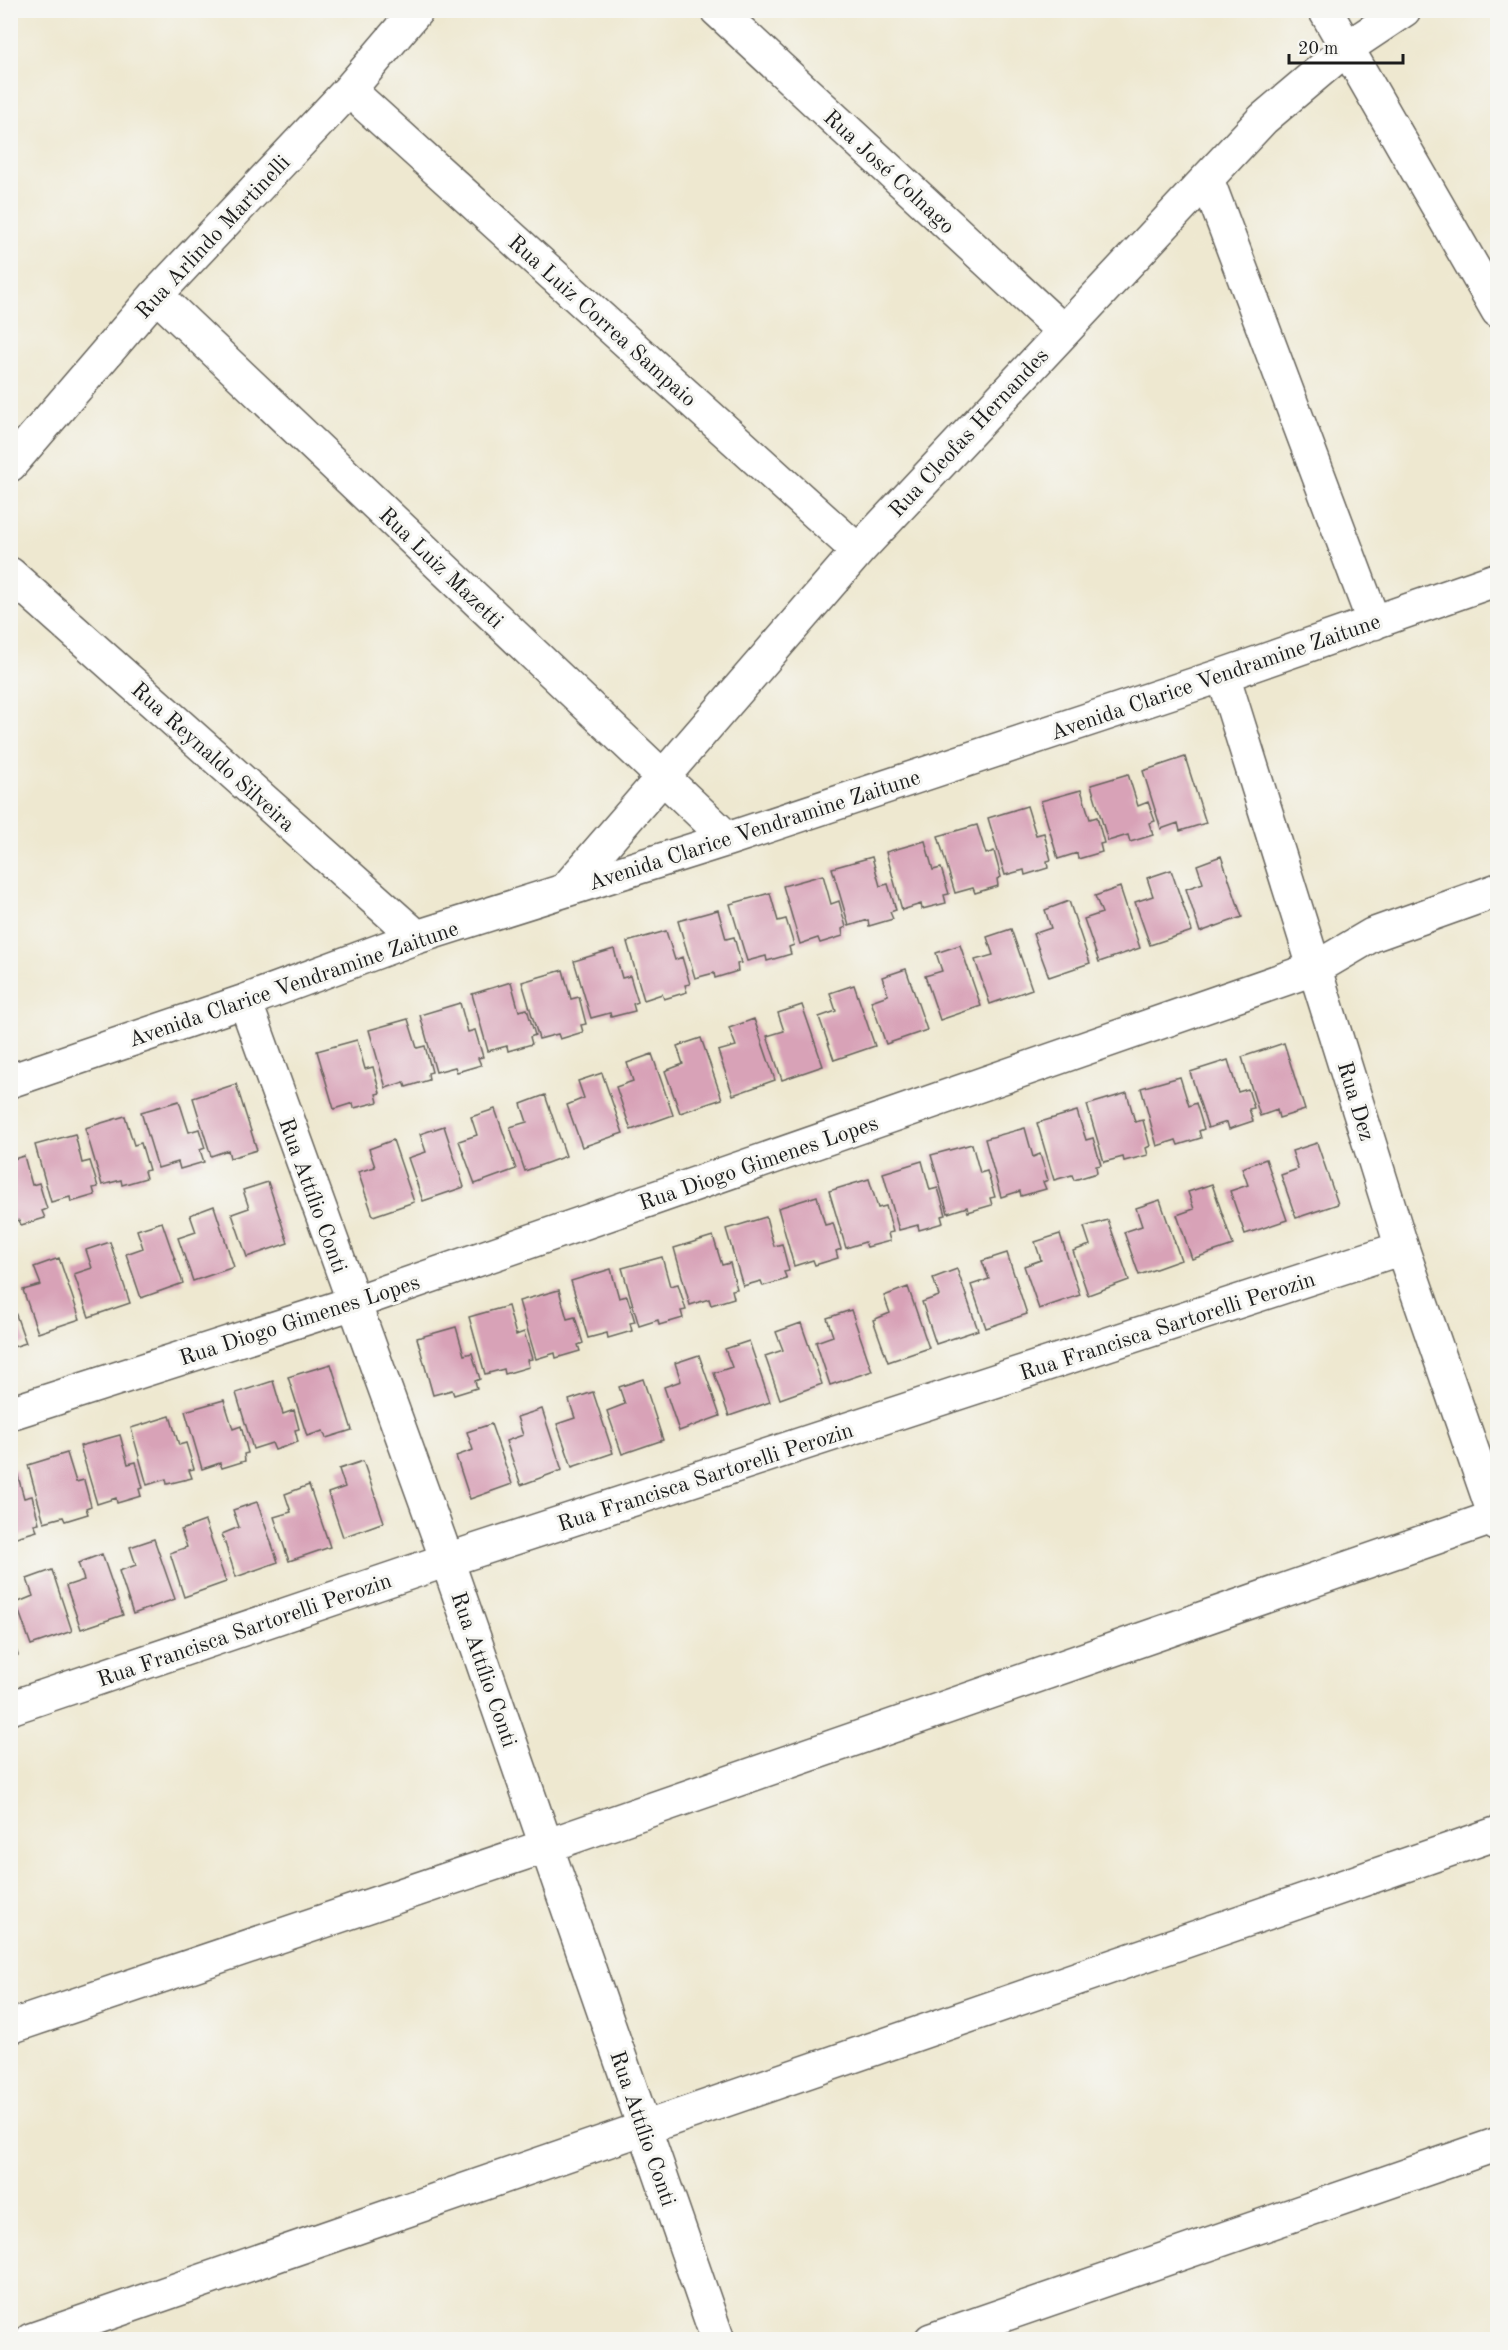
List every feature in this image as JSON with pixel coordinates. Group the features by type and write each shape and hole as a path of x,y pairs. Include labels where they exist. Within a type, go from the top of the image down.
{"street":[{"name":"Rua Arlindo Martinelli","path":"10,465 156,296 349,90 417,10"},
{"name":"Rua José Colnago","path":"717,10 1063,331"},
{"path":"1325,10 1347,48 1485,261 1497,311"},
{"name":"Rua Cleofas Hernandes","path":"566,889 858,551 1263,118 1347,48 1404,10"},
{"name":"Rua Luiz Correa Sampaio","path":"349,90 858,551"},
{"path":"1207,178 1374,623"},
{"name":"Rua Luiz Mazetti","path":"156,296 728,839"},
{"name":"Rua Reynaldo Silveira","path":"10,574 417,938"},
{"name":"Avenida Clarice Vendramine Zaitune","path":"10,1081 245,1001 417,938 728,839 1223,675 1497,579"},
{"name":"Rua Dez","path":"1223,675 1402,1248 1496,1521"},
{"name":"Rua Diogo Gimenes Lopes","path":"10,1413 352,1303 1316,969 1372,934 1497,890"},
{"name":"Rua Attílio Conti","path":"245,1001 352,1303 447,1560 718,2340"},
{"name":"Rua Francisca Sartorelli Perozin","path":"10,1708 447,1560 1402,1248"},
{"path":"10,2027 1496,1521"},
{"path":"32,2340 1497,1833"},
{"path":"931,2340 1497,2144"}],"building":[{"path":"1185,757 1206,823 1180,831 1178,823 1161,829 1143,771"},
{"path":"1128,774 1138,806 1148,802 1155,821 1149,823 1153,835 1130,842 1128,835 1108,841 1091,785"},
{"path":"1081,790 1090,819 1097,817 1104,843 1100,844 1102,852 1078,859 1077,853 1058,859 1041,801"},
{"path":"1027,806 1036,835 1044,833 1051,860 1047,861 1048,868 1025,875 1024,870 1005,875 988,818"},
{"path":"977,825 986,854 994,851 1001,877 997,879 998,886 975,893 973,888 955,893 938,836"},
{"path":"925,841 933,870 941,868 949,894 944,895 946,903 922,909 921,904 902,910 886,852"},
{"path":"1221,856 1242,917 1200,932 1186,889 1203,883 1197,865"},
{"path":"872,857 880,886 888,884 896,910 890,912 893,919 869,926 868,920 849,926 832,868"},
{"path":"1171,870 1192,931 1150,945 1135,902 1153,896 1147,878"},
{"path":"823,875 831,904 839,901 846,927 842,929 843,936 820,943 818,938 800,944 783,886"},
{"path":"1120,887 1140,948 1099,962 1084,919 1102,913 1095,896"},
{"path":"770,893 778,921 786,919 794,945 789,947 791,954 767,961 766,956 747,961 730,904"},
{"path":"1069,901 1090,963 1049,977 1033,934 1051,928 1045,910"},
{"path":"718,910 726,939 734,937 741,963 737,964 738,971 715,978 714,973 695,978 678,921"},
{"path":"1011,929 1032,989 990,1004 975,960 993,955 987,937"},
{"path":"666,931 675,960 682,957 690,984 685,985 687,992 664,999 662,994 644,1000 627,942"},
{"path":"960,945 981,1006 940,1020 925,976 942,971 936,953"},
{"path":"614,949 622,978 630,976 638,1002 633,1004 635,1011 611,1017 610,1013 591,1018 574,961"},
{"path":"906,969 927,1030 886,1044 871,1001 888,995 882,977"},
{"path":"563,970 571,999 579,997 586,1024 581,1025 583,1032 560,1039 558,1034 539,1039 522,982"},
{"path":"511,982 519,1011 527,1009 535,1035 530,1037 532,1044 508,1051 507,1046 488,1051 472,994"},
{"path":"854,985 875,1046 834,1060 819,1017 836,1011 830,993"},
{"path":"460,1003 468,1032 475,1030 483,1057 478,1058 481,1065 457,1072 455,1067 436,1072 420,1015"},
{"path":"802,1005 823,1066 782,1080 767,1036 784,1031 778,1013"},
{"path":"408,1019 417,1048 425,1046 432,1072 428,1073 429,1080 406,1087 404,1082 386,1088 369,1030"},
{"path":"754,1019 775,1080 733,1095 718,1051 736,1046 729,1028"},
{"path":"701,1038 722,1099 680,1113 665,1071 683,1064 677,1046"},
{"path":"357,1040 365,1069 373,1067 380,1093 376,1094 378,1102 354,1108 353,1103 334,1109 317,1051"},
{"path":"1284,1043 1305,1110 1279,1118 1277,1110 1260,1116 1242,1057"},
{"path":"652,1054 673,1115 631,1130 616,1087 633,1081 627,1063"},
{"path":"1228,1060 1238,1092 1248,1089 1254,1108 1249,1109 1253,1121 1229,1129 1227,1122 1208,1128 1190,1072"},
{"path":"602,1073 623,1133 582,1147 567,1105 584,1098 578,1081"},
{"path":"1180,1077 1189,1106 1196,1103 1204,1129 1199,1131 1201,1138 1178,1145 1176,1140 1157,1146 1141,1088"},
{"path":"236,1084 257,1150 230,1158 228,1150 211,1156 193,1098"},
{"path":"1127,1093 1135,1122 1143,1120 1150,1146 1146,1148 1148,1155 1124,1161 1123,1157 1104,1162 1087,1105"},
{"path":"545,1095 566,1156 525,1171 510,1127 527,1122 521,1104"},
{"path":"179,1101 189,1132 199,1129 205,1148 200,1150 204,1162 180,1169 178,1162 158,1168 141,1112"},
{"path":"495,1109 516,1169 475,1184 459,1141 477,1135 471,1117"},
{"path":"1077,1111 1086,1140 1093,1138 1101,1165 1096,1166 1097,1173 1074,1180 1072,1175 1054,1180 1037,1123"},
{"path":"125,1116 134,1145 141,1143 149,1170 144,1171 146,1178 122,1185 121,1180 102,1185 85,1128"},
{"path":"444,1126 464,1187 423,1201 408,1158 426,1152 420,1134"},
{"path":"1025,1128 1033,1157 1040,1154 1048,1180 1043,1182 1046,1189 1021,1196 1020,1191 1001,1197 985,1139"},
{"path":"75,1134 82,1163 90,1161 98,1187 93,1188 95,1195 71,1202 70,1197 51,1202 35,1145"},
{"path":"393,1140 414,1202 373,1216 358,1172 375,1167 369,1149"},
{"path":"1317,1143 1338,1204 1296,1218 1281,1175 1298,1169 1292,1151"},
{"path":"972,1144 980,1173 987,1171 995,1197 990,1198 992,1205 968,1212 967,1207 948,1213 931,1155"},
{"path":"24,1156 32,1185 39,1183 47,1209 42,1211 45,1218 21,1225 19,1220 10,1222 10,1160"},
{"path":"1266,1159 1287,1220 1245,1234 1230,1191 1248,1185 1242,1168"},
{"path":"922,1161 930,1190 938,1188 946,1215 941,1216 943,1223 919,1230 918,1225 899,1230 883,1173"},
{"path":"869,1179 878,1208 886,1206 893,1232 888,1233 890,1241 867,1247 865,1242 846,1248 829,1191"},
{"path":"268,1182 288,1243 247,1257 232,1214 249,1208 243,1190"},
{"path":"1212,1184 1233,1245 1192,1259 1177,1215 1194,1209 1188,1192"},
{"path":"817,1196 825,1225 833,1223 841,1249 836,1251 838,1258 815,1265 813,1260 794,1266 778,1208"},
{"path":"1160,1200 1181,1260 1139,1275 1124,1232 1142,1226 1136,1208"},
{"path":"214,1206 234,1267 193,1281 178,1238 196,1232 190,1215"},
{"path":"766,1217 774,1246 782,1244 789,1271 784,1272 787,1279 763,1286 761,1281 743,1286 726,1229"},
{"path":"1108,1220 1129,1280 1088,1295 1073,1251 1090,1245 1084,1227"},
{"path":"162,1222 183,1283 141,1298 126,1254 143,1248 137,1230"},
{"path":"1060,1234 1080,1295 1039,1309 1024,1266 1041,1260 1035,1242"},
{"path":"713,1236 722,1265 730,1263 737,1289 732,1290 734,1298 711,1305 709,1299 690,1305 674,1248"},
{"path":"110,1242 130,1303 89,1317 74,1274 92,1268 86,1250"},
{"path":"1007,1253 1027,1314 986,1328 971,1285 989,1279 982,1261"},
{"path":"662,1257 670,1286 678,1284 686,1310 681,1311 683,1318 659,1325 658,1320 639,1326 622,1268"},
{"path":"59,1258 80,1319 38,1333 23,1290 41,1285 34,1267"},
{"path":"611,1269 619,1298 627,1296 635,1322 630,1323 632,1331 608,1338 607,1333 588,1338 571,1281"},
{"path":"957,1269 978,1330 936,1344 922,1302 939,1296 933,1278"},
{"path":"908,1287 929,1348 888,1362 873,1320 890,1313 884,1296"},
{"path":"559,1290 567,1319 575,1317 583,1343 578,1345 580,1351 556,1358 555,1353 536,1359 519,1301"},
{"path":"10,1298 26,1343 10,1348"},
{"path":"508,1306 516,1335 524,1332 532,1359 527,1360 529,1367 505,1374 504,1369 485,1374 469,1317"},
{"path":"851,1310 872,1371 830,1385 816,1342 833,1336 827,1318"},
{"path":"801,1323 822,1384 780,1399 765,1356 783,1350 776,1332"},
{"path":"456,1327 464,1355 472,1353 480,1379 475,1381 477,1388 454,1395 452,1390 433,1395 417,1338"},
{"path":"749,1341 770,1402 729,1416 714,1373 732,1367 725,1349"},
{"path":"699,1355 720,1416 679,1431 664,1387 681,1381 675,1363"},
{"path":"331,1364 352,1430 326,1438 323,1431 307,1436 288,1377"},
{"path":"643,1379 663,1440 622,1454 607,1411 625,1404 619,1387"},
{"path":"273,1381 283,1414 294,1410 299,1429 295,1430 298,1442 275,1450 272,1443 253,1449 236,1393"},
{"path":"593,1392 613,1453 572,1467 557,1424 575,1418 569,1400"},
{"path":"224,1400 233,1429 241,1426 248,1453 244,1454 245,1461 222,1468 220,1463 202,1469 185,1411"},
{"path":"542,1409 562,1470 521,1485 506,1441 523,1435 517,1417"},
{"path":"170,1416 179,1445 186,1443 194,1469 189,1470 192,1478 167,1484 166,1479 147,1485 131,1428"},
{"path":"491,1424 512,1484 470,1499 456,1456 473,1450 467,1432"},
{"path":"120,1435 128,1464 136,1462 143,1488 139,1489 141,1496 117,1503 116,1498 97,1504 80,1446"},
{"path":"67,1453 76,1482 84,1480 91,1506 86,1508 88,1514 65,1521 63,1517 44,1522 28,1465"},
{"path":"363,1461 384,1522 343,1537 328,1493 345,1487 339,1469"},
{"path":"16,1469 24,1498 32,1496 39,1523 34,1524 37,1531 13,1538 10,1533 10,1471"},
{"path":"309,1485 330,1547 289,1561 274,1517 291,1512 285,1494"},
{"path":"257,1502 278,1562 236,1577 222,1534 239,1527 233,1510"},
{"path":"205,1521 226,1582 184,1597 170,1553 187,1547 181,1530"},
{"path":"154,1539 175,1599 133,1614 119,1571 136,1565 130,1547"},
{"path":"102,1554 123,1615 81,1629 66,1586 84,1580 78,1563"},
{"path":"52,1570 72,1631 31,1645 16,1603 33,1596 27,1579"},
{"path":"10,1633 18,1655 10,1658"}]}
